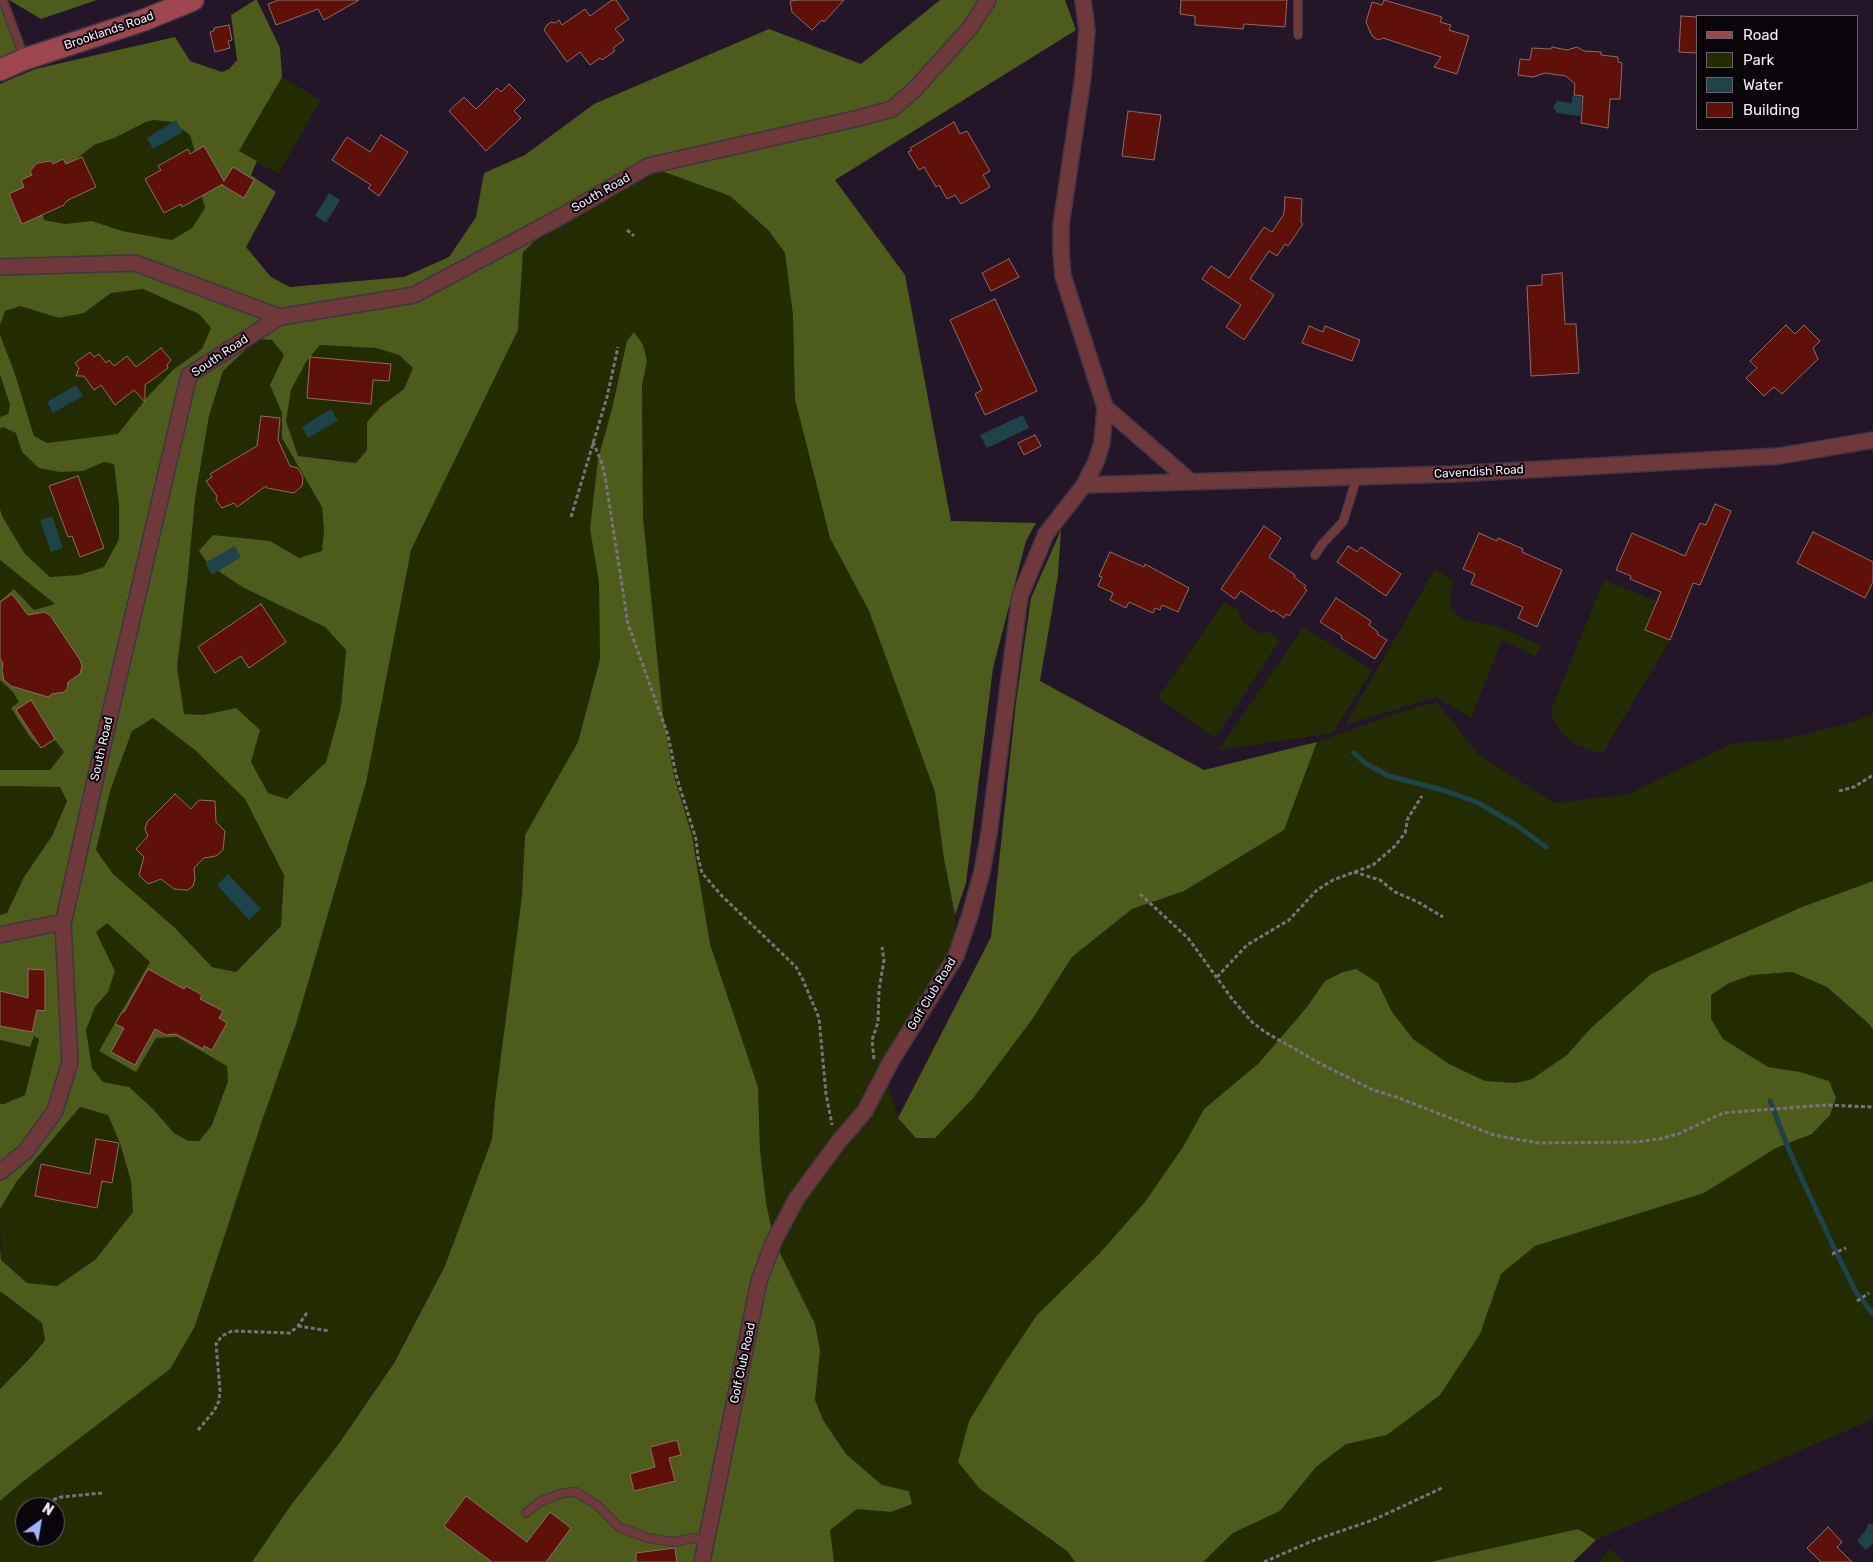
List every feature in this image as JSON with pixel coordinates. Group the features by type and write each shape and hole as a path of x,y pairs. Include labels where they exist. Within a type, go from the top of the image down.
{"main road":[{"name":"Brooklands Road","path":"0,70 25,59 144,20 193,0"}],"street":[{"name":"South Road","path":"0,1172 26,1151 54,1111 70,1062 63,924 189,375 280,317 414,295 560,217 648,166 892,109 914,90 970,28 988,0"},
{"path":"1083,0 1087,30 1083,77 1061,225 1061,252 1064,276 1105,407 1191,482"},
{"path":"0,267 135,263 280,317"},
{"name":"Golf Club Road","path":"702,1562 759,1281 774,1241 797,1198 840,1140 865,1111 890,1063 956,956 982,872 989,833 1020,596 1046,534 1084,485 1096,462 1102,443 1105,407"},
{"name":"Cavendish Road","path":"1084,485 1452,474 1779,456 1873,440"},
{"path":"0,934 53,924 63,924"}],"lane":[{"path":"3,0 25,59"},
{"path":"1298,0 1298,35"},
{"path":"1315,554 1343,522 1357,477"},
{"path":"526,1513 540,1501 563,1493 576,1492 598,1505 619,1527 648,1538 674,1542 692,1538 706,1540"}],"path":[{"path":"627,230 634,236"},
{"path":"570,517 607,397 618,347"},
{"path":"593,442 606,476 628,624 668,735 676,775 696,840 702,873 722,896 796,967 803,980 819,1018 826,1094 832,1126"},
{"path":"1839,791 1854,787 1873,775"},
{"path":"1217,977 1247,945 1289,920 1317,890 1326,884 1373,865 1395,846 1405,833 1408,818 1422,796"},
{"path":"1354,872 1380,880 1395,892 1418,902 1443,917"},
{"path":"1140,894 1188,938 1233,1000 1252,1022 1264,1032 1373,1090 1494,1135 1526,1142 1550,1144 1635,1142 1678,1134 1723,1113 1826,1105 1873,1107"},
{"path":"875,1094 872,1048 879,1012 879,990 884,960 882,947"},
{"path":"1832,1254 1846,1248"},
{"path":"1857,1300 1869,1293"},
{"path":"198,1430 214,1411 219,1401 220,1390 216,1344 222,1336 232,1331 290,1333 298,1326 308,1311"},
{"path":"298,1326 330,1331"},
{"path":"1264,1562 1373,1520 1442,1488"},
{"path":"61,1497 102,1493"}],"green space":[{"path":"9,0 97,0 41,19"},
{"path":"257,0 280,48 282,77 239,151 257,161 251,175 276,192 246,247 271,277 290,287 404,277 449,257 476,217 484,173 525,155 594,104 769,29 861,64 940,0 1065,0 1076,30 835,180 905,275 951,521 1036,523 1026,541 993,668 966,883 955,915 944,859 935,792 869,611 830,538 795,399 793,315 785,253 769,231 730,196 648,166 560,217 523,252 518,330 411,550 366,783 296,1024 195,1326 170,1369 0,1501 0,1389 45,1340 42,1323 0,1291 0,1247 1,1260 27,1283 57,1286 95,1260 133,1212 131,1181 120,1143 108,1115 80,1107 17,1181 0,1209 0,1104 25,1095 39,1039 34,1036 30,1047 0,1040 0,915 7,913 24,877 52,836 67,801 60,787 0,786 0,770 50,770 64,752 55,740 41,748 30,737 11,708 19,702 13,692 0,680 0,601 14,589 34,610 55,604 0,560 0,509 2,516 25,554 50,577 79,575 104,567 119,539 119,505 114,464 104,462 83,471 60,472 39,468 22,452 16,433 2,427 0,429 0,417 8,414 10,405 0,375 0,335 14,371 34,436 47,443 118,434 149,395 173,370 202,349 211,328 199,314 143,289 111,293 84,313 59,318 20,306 5,311 0,325 0,84 35,69 175,37 190,61 222,72 229,69 237,60 231,15","holes":["154,120 172,122 190,135 198,162 200,190 205,208 192,228 172,240 122,231 92,221 65,224 44,220 41,201 74,161 94,145 114,138","257,339 272,340 284,355 270,385 282,413 282,438 322,507 324,530 322,551 299,558 270,541 213,535 199,551 209,565 244,588 325,627 346,650 341,707 326,762 287,799 268,793 251,762 260,730 236,708 204,715 184,714 177,667 195,499 209,416 223,371","320,345 376,348 399,355 413,368 404,389 381,406 367,422 367,450 356,463 298,456 286,421 291,390 306,362","153,718 195,750 245,799 284,875 281,926 236,972 212,967 175,928 113,874 96,850 110,791 132,731","107,923 150,962 99,1051 136,1072 156,1038 177,1037 227,1066 228,1081 212,1125 199,1141 189,1141 174,1133 152,1108 129,1087 103,1082 92,1068 86,1030 95,1007 108,992 115,971 96,932"]},
{"path":"0,2 22,51 0,61"},
{"path":"282,77 321,100 278,174 239,151"},
{"path":"154,120 172,122 190,135 198,162 200,190 205,208 192,228 172,240 122,231 92,221 65,224 44,220 41,201 74,161 94,145"},
{"path":"648,166 730,196 769,231 785,253 818,484 830,538 869,611 935,792 944,859 955,915 956,956 890,1063 888,1085 898,1118 1033,1018 1072,957 1132,909 1184,891 1284,830 1317,742 1401,712 1437,702 1479,755 1554,803 1629,794 1733,743 1781,740 1850,723 1873,714 1873,881 1802,907 1733,937 1590,1029 1567,1055 1532,1079 1516,1083 1485,1081 1449,1064 1413,1039 1392,1012 1378,983 1325,981 1307,1007 1259,1063 1204,1109 1183,1147 1146,1202 1099,1254 1037,1315 969,1421 1019,1518 1067,1551 1075,1562 834,1562 830,1530 857,1509 891,1512 912,1504 909,1491 882,1485 846,1454 823,1420 815,1400 820,1351 815,1324 774,1241 766,1202 760,1150 758,1087 710,944 692,836 674,776 663,715 643,517 642,385 647,361 612,409 598,459 590,529 599,583 600,659 578,742 525,835 522,896 495,1101 492,1139 445,1266 393,1363 338,1445 291,1505 252,1562 0,1562 0,1501 195,1326 296,1024 366,783 411,550 518,330 523,252 560,217"},
{"path":"143,289 199,314 211,328 202,349 173,370 149,395 118,434 47,443 34,436 14,371 0,335 0,325 5,311 20,306 59,318 84,313 111,293"},
{"path":"634,332 643,345 647,361 642,385 643,517 663,715 674,776 692,836 710,944 758,1087 760,1150 766,1202 774,1241 815,1324 820,1351 815,1400 823,1420 846,1454 882,1485 909,1491 912,1504 891,1512 857,1509 830,1530 834,1562 252,1562 291,1505 338,1445 394,1363 445,1266 492,1139 495,1101 522,896 525,835 578,742 600,659 599,583 590,529 598,459 612,409 627,341"},
{"path":"257,339 272,340 284,355 270,385 282,413 282,438 322,507 324,530 322,551 299,559 270,541 213,536 209,565 244,588 325,627 346,650 341,707 326,762 287,799 268,793 251,762 236,708 204,715 184,714 177,667 195,499 209,416 223,371"},
{"path":"320,345 376,348 399,355 413,368 404,389 381,406 367,422 367,450 356,463 328,458 298,456 286,421 291,390 306,362"},
{"path":"0,375 10,405 8,414 0,417"},
{"path":"2,427 16,433 22,452 60,472 82,471 104,462 114,464 119,505 119,539 104,567 79,575 50,577 25,554 2,516 0,509 0,429"},
{"path":"1061,530 1058,575 1040,681 1204,770 1317,742 1284,830 1184,891 1132,909 1072,957 1033,1018 974,1097 935,1138 916,1138 898,1118 991,937 1016,702 1031,598"},
{"path":"0,560 55,604 34,610 14,589 0,601"},
{"path":"1435,569 1453,580 1450,606 1459,616 1465,620 1497,626 1542,646 1535,656 1502,640 1471,718 1436,697 1345,725"},
{"path":"1604,580 1657,601 1645,630 1670,640 1602,754 1576,745 1562,734 1550,713"},
{"path":"1224,602 1239,611 1239,615 1244,623 1257,632 1261,634 1266,630 1280,640 1215,738 1158,698"},
{"path":"1303,627 1372,670 1333,733 1219,750"},
{"path":"0,680 55,739 64,752 50,770 0,770"},
{"path":"153,718 195,750 245,799 284,875 281,926 236,972 212,967 175,928 113,874 96,850 110,791 132,731"},
{"path":"0,786 60,787 67,801 52,836 24,877 7,914 0,915"},
{"path":"1873,881 1873,1030 1869,1024 1827,987 1792,972 1752,975 1729,983 1711,995 1711,1019 1723,1039 1768,1067 1800,1072 1829,1081 1836,1098 1830,1115 1812,1134 1776,1148 1704,1193 1535,1246 1501,1274 1480,1334 1440,1395 1387,1435 1346,1444 1316,1467 1280,1511 1233,1533 1203,1562 1075,1562 1067,1551 980,1489 958,1462 969,1421 1037,1315 1099,1254 1145,1202 1183,1147 1204,1109 1259,1063 1307,1007 1325,981 1343,972 1356,969 1378,983 1392,1012 1413,1039 1449,1064 1485,1081 1516,1083 1532,1079 1567,1055 1590,1029 1651,974 1802,907"},
{"path":"107,923 150,962 115,1024 156,1037 177,1037 227,1066 228,1081 212,1125 199,1141 189,1141 174,1133 152,1108 129,1087 103,1082 92,1068 86,1030 95,1007 108,992 115,971 96,932"},
{"path":"1792,972 1827,987 1869,1024 1873,1030 1873,1419 1596,1540 1578,1529 1430,1562 1203,1562 1233,1533 1280,1511 1316,1467 1346,1444 1387,1435 1480,1334 1500,1274 1535,1246 1704,1193 1776,1148 1812,1134 1829,1115 1836,1098 1800,1072 1768,1067 1723,1039 1711,1019 1711,995 1729,983 1752,975"},
{"path":"34,1036 39,1039 25,1096 0,1104 0,1040 30,1047"},
{"path":"80,1107 108,1115 120,1143 131,1181 133,1213 95,1260 57,1286 27,1283 1,1260 0,1209 17,1181"},
{"path":"0,1291 42,1323 45,1340 0,1389"},
{"path":"1578,1529 1596,1540 1573,1562 1430,1562"},
{"path":"1610,1549 1625,1562 1599,1562"}],"water":[{"path":"1572,96 1582,97 1580,116 1557,113 1553,107 1557,101 1572,103"},
{"path":"176,120 183,132 153,149 147,138"},
{"path":"329,193 340,200 326,223 315,216"},
{"path":"76,385 83,396 53,413 47,402"},
{"path":"331,409 338,420 308,438 302,427"},
{"path":"1023,415 1029,428 987,448 980,435"},
{"path":"52,516 63,548 51,552 40,520"},
{"path":"235,546 241,557 212,575 205,563"},
{"path":"228,874 261,909 249,920 217,885"},
{"path":"1869,1523 1873,1525 1873,1544 1866,1550 1857,1541"}],"building":[{"path":"279,0 359,0 324,20 318,9 276,25 268,4"},
{"path":"612,0 616,0 629,19 615,29 624,40 613,48 615,51 602,60 600,58 590,65 580,52 567,62 544,30 547,25 559,20 562,25 585,9 590,16"},
{"path":"844,0 824,22 822,20 812,30 792,12 790,1"},
{"path":"1181,0 1287,0 1285,27 1244,24 1243,29 1195,25 1195,16 1180,14"},
{"path":"1384,0 1442,17 1440,22 1451,25 1449,30 1469,36 1457,74 1434,67 1441,57 1383,38 1378,40 1372,36 1366,22 1372,2 1382,5"},
{"path":"1681,16 1696,17 1696,53 1679,52"},
{"path":"229,25 232,40 228,41 230,48 215,52 210,32 214,31 214,28"},
{"path":"1552,47 1567,50 1577,47 1584,51 1601,52 1601,55 1618,57 1618,62 1622,63 1620,99 1610,99 1608,128 1581,123 1583,96 1574,95 1575,84 1566,76 1545,73 1533,77 1518,75 1520,59 1530,60 1532,48 1551,49"},
{"path":"509,84 525,100 514,111 521,118 486,151 449,111 464,97 476,109 497,88 501,92"},
{"path":"1128,111 1161,115 1154,160 1122,156"},
{"path":"954,122 960,134 967,131 990,171 983,175 990,187 961,204 955,195 947,199 939,185 936,187 924,167 919,170 908,152 912,150 910,148"},
{"path":"381,135 408,152 379,196 368,188 371,185 332,160 347,137 370,152"},
{"path":"204,146 224,181 233,167 254,180 244,198 223,184 182,207 181,204 164,213 145,179 161,170 158,166 188,149 190,154"},
{"path":"82,157 96,187 68,200 64,205 22,224 9,194 24,187 21,180 32,175 30,171 37,163 51,161 53,164 63,159 66,164"},
{"path":"1285,197 1302,199 1301,222 1303,224 1288,246 1285,244 1277,256 1269,251 1250,279 1274,295 1244,340 1226,327 1241,305 1202,279 1211,266 1229,278 1264,227 1272,232 1284,214"},
{"path":"1009,259 1019,277 991,291 982,273"},
{"path":"1562,273 1565,324 1576,324 1579,373 1531,376 1527,286 1542,285 1542,275"},
{"path":"995,299 1037,391 985,415 975,394 982,390 950,320"},
{"path":"1786,325 1795,334 1804,325 1820,341 1813,348 1818,359 1782,394 1774,387 1764,396 1746,378 1757,368 1750,361"},
{"path":"1309,326 1323,332 1325,326 1360,340 1352,361 1302,343"},
{"path":"161,348 171,360 167,365 168,368 145,385 145,402 134,390 115,405 101,385 94,390 84,376 76,376 79,368 75,363 90,352 94,357 99,354 106,363 109,360 114,366 127,356 136,367"},
{"path":"310,357 391,364 389,381 373,380 371,404 307,398"},
{"path":"261,416 280,418 278,440 290,466 298,468 303,477 302,486 294,493 267,488 266,486 237,507 234,503 222,508 216,500 217,496 206,481 212,477 210,474 257,446"},
{"path":"1035,435 1041,446 1024,455 1018,443"},
{"path":"78,476 104,548 80,557 72,536 68,537 49,486"},
{"path":"1715,504 1731,511 1700,585 1693,583 1670,640 1645,630 1661,592 1630,579 1631,576 1616,570 1632,533 1685,556 1700,523 1706,525"},
{"path":"1264,526 1281,538 1269,557 1295,575 1294,577 1306,586 1304,588 1307,590 1289,616 1286,614 1284,618 1241,591 1235,599 1221,589"},
{"path":"1813,532 1873,562 1873,582 1865,598 1797,563"},
{"path":"1479,533 1497,541 1498,538 1523,549 1522,552 1562,570 1537,627 1518,618 1523,607 1471,584 1475,574 1463,569"},
{"path":"1348,546 1357,552 1361,547 1401,574 1386,596 1337,562"},
{"path":"1110,552 1144,567 1145,564 1189,588 1178,612 1162,605 1160,610 1155,608 1153,613 1129,602 1126,608 1110,600 1113,593 1098,586 1102,577 1099,576"},
{"path":"12,594 28,615 44,612 50,615 80,660 82,666 80,674 68,682 67,689 64,692 52,694 48,697 11,686 4,680 3,663 0,659 0,602"},
{"path":"1336,598 1371,621 1369,625 1378,632 1377,634 1387,640 1375,659 1341,638 1342,636 1320,622"},
{"path":"261,604 286,642 249,668 241,656 215,673 198,647"},
{"path":"31,700 55,739 41,748 16,710"},
{"path":"175,794 191,809 199,800 215,801 216,822 225,831 223,850 216,856 204,858 194,868 195,879 193,886 188,890 174,889 161,879 148,884 139,875 144,857 136,849 148,836 145,829 147,822"},
{"path":"28,969 45,970 45,1011 37,1010 32,1032 0,1026 0,991 28,998"},
{"path":"148,969 184,989 186,986 202,995 200,999 223,1011 219,1018 227,1023 212,1050 204,1046 203,1049 176,1034 166,1035 155,1029 135,1065 111,1052 124,1028 115,1024 122,1012 124,1012"},
{"path":"96,1139 119,1143 112,1183 102,1181 97,1208 35,1196 41,1164 90,1174"},
{"path":"677,1440 681,1455 669,1458 675,1481 634,1491 630,1474 655,1467 650,1447"},
{"path":"466,1496 527,1542 550,1512 571,1528 546,1562 492,1562 444,1526"},
{"path":"1828,1527 1842,1542 1837,1547 1852,1562 1821,1562 1807,1548"},
{"path":"675,1548 677,1562 636,1562 636,1553"}],"waterway":[{"path":"1354,753 1365,763 1389,776 1446,791 1479,803 1519,827 1546,847"},
{"path":"1770,1101 1791,1155 1836,1252 1856,1292 1873,1314"}]}
